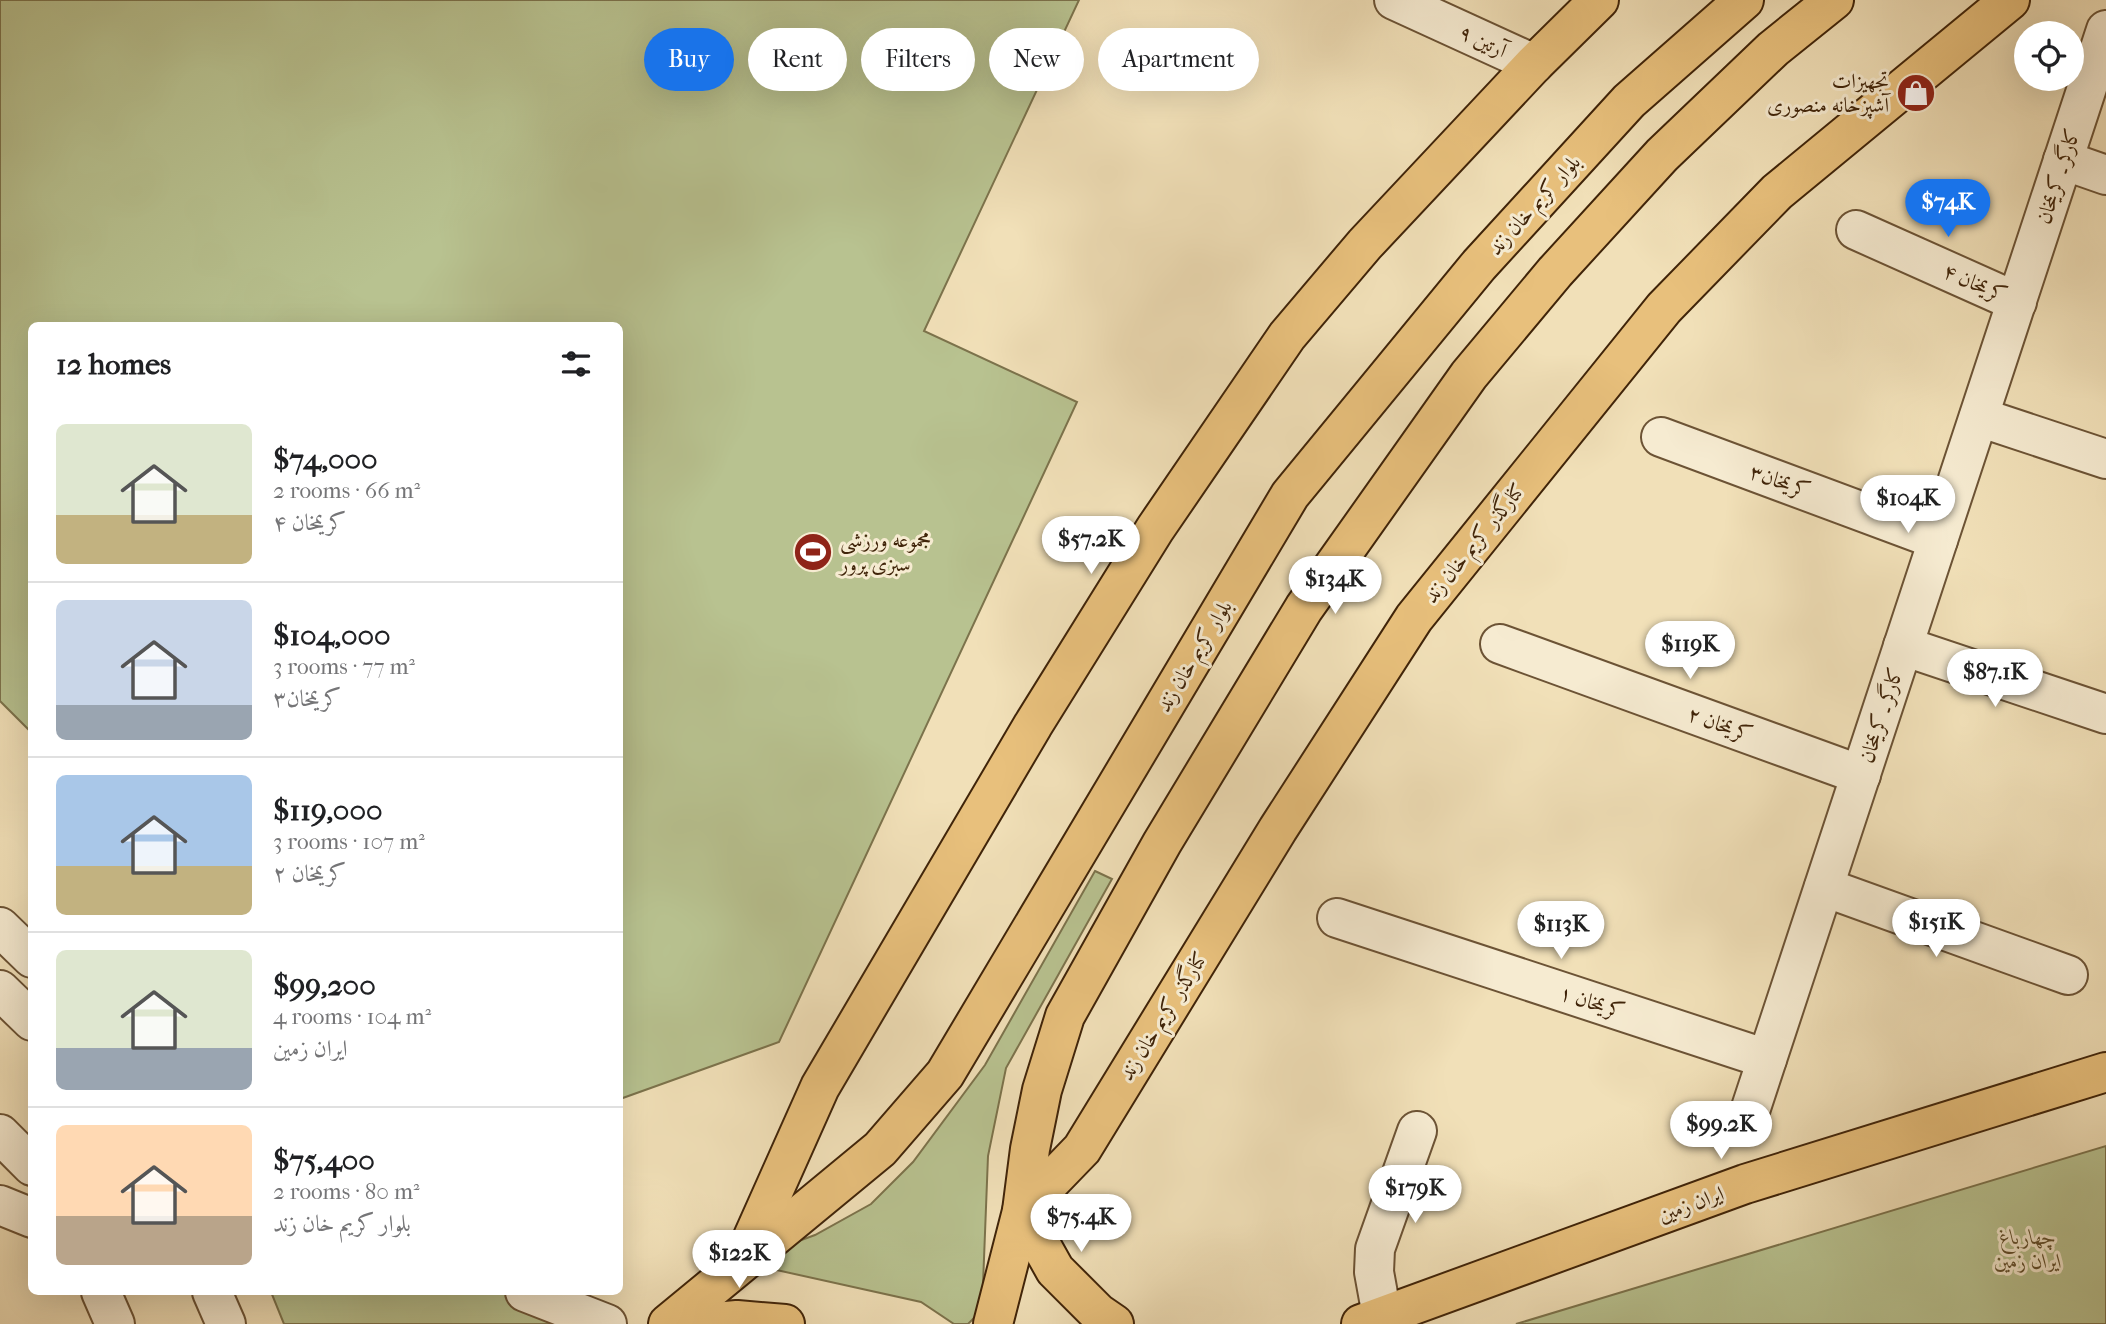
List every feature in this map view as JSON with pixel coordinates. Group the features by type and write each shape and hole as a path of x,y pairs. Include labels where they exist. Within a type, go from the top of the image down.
{"main road":[{"path":"741,1264 820,1087 1033,725 1155,529 1287,336 1365,244 1534,64 1599,0"},
{"name":"بلوار کریم خان زند","path":"668,1324 880,1149 945,1074 1290,495 1479,265 1629,101 1744,0"},
{"path":"993,1324 1022,1210 1030,1149 1042,1090 1065,1016 1162,843 1304,608 1469,375 1555,272 1662,155 1773,49 1834,0"},
{"name":"کنارگذر کریم خان زند","path":"1022,1210 1082,1149 1278,829 1414,618 1664,308 1777,192 2010,0"},
{"name":"ایران زمین","path":"1372,1320 1745,1184 2106,1072"},
{"path":"1022,1210 1055,1270 1098,1313 1114,1324"},
{"path":"695,1324 737,1320 785,1324"}],"street":[{"name":"آرتین ۹","path":"1394,0 1534,64"},
{"name":"کارگر ـ کریمخان","path":"1747,1120 2106,30"},
{"path":"2063,160 2106,175"},
{"name":"کریمخان ۴","path":"1856,230 2017,302"},
{"path":"1979,417 2106,459"},
{"name":"کریمخان۳","path":"1661,437 1938,540"},
{"name":"کریمخان ۲","path":"1500,644 1861,775"},
{"path":"1903,646 2106,714"},
{"path":"1824,887 2068,975"},
{"name":"کریمخان ۱","path":"1337,918 1767,1059"},
{"path":"0,927 28,954"},
{"path":"0,990 28,1017"},
{"path":"1372,1320 1375,1249 1417,1131"},
{"path":"0,1134 28,1162"},
{"path":"0,1205 28,1216"},
{"path":"102,1295 115,1324"},
{"path":"213,1295 226,1324"},
{"path":"533,1295 607,1324"}],"green space":[{"name":"مجموعه ورزشی سبزی پرور","path":"0,0 1079,0 1066,28 989,28 989,91 1036,91 924,331 1077,402 779,1042 623,1098 623,322 28,322 28,729 0,701"},
{"path":"1095,871 1112,879 1006,1068 988,1156 982,1310 968,1324 954,1324 921,1302 772,1269 785,1246 815,1235 871,1204 913,1162 985,1065"},
{"name":"چهارباغ ایران زمین","path":"2106,1146 2106,1324 1516,1324"},
{"path":"272,1295 583,1295 592,1316 582,1324 284,1324"}],"place":[{"name":"تجهیزات آشپزخانه منصوری","path":"1916,93"},
{"name":"مجموعه ورزشی سبزی پرور","path":"813,552"}]}
